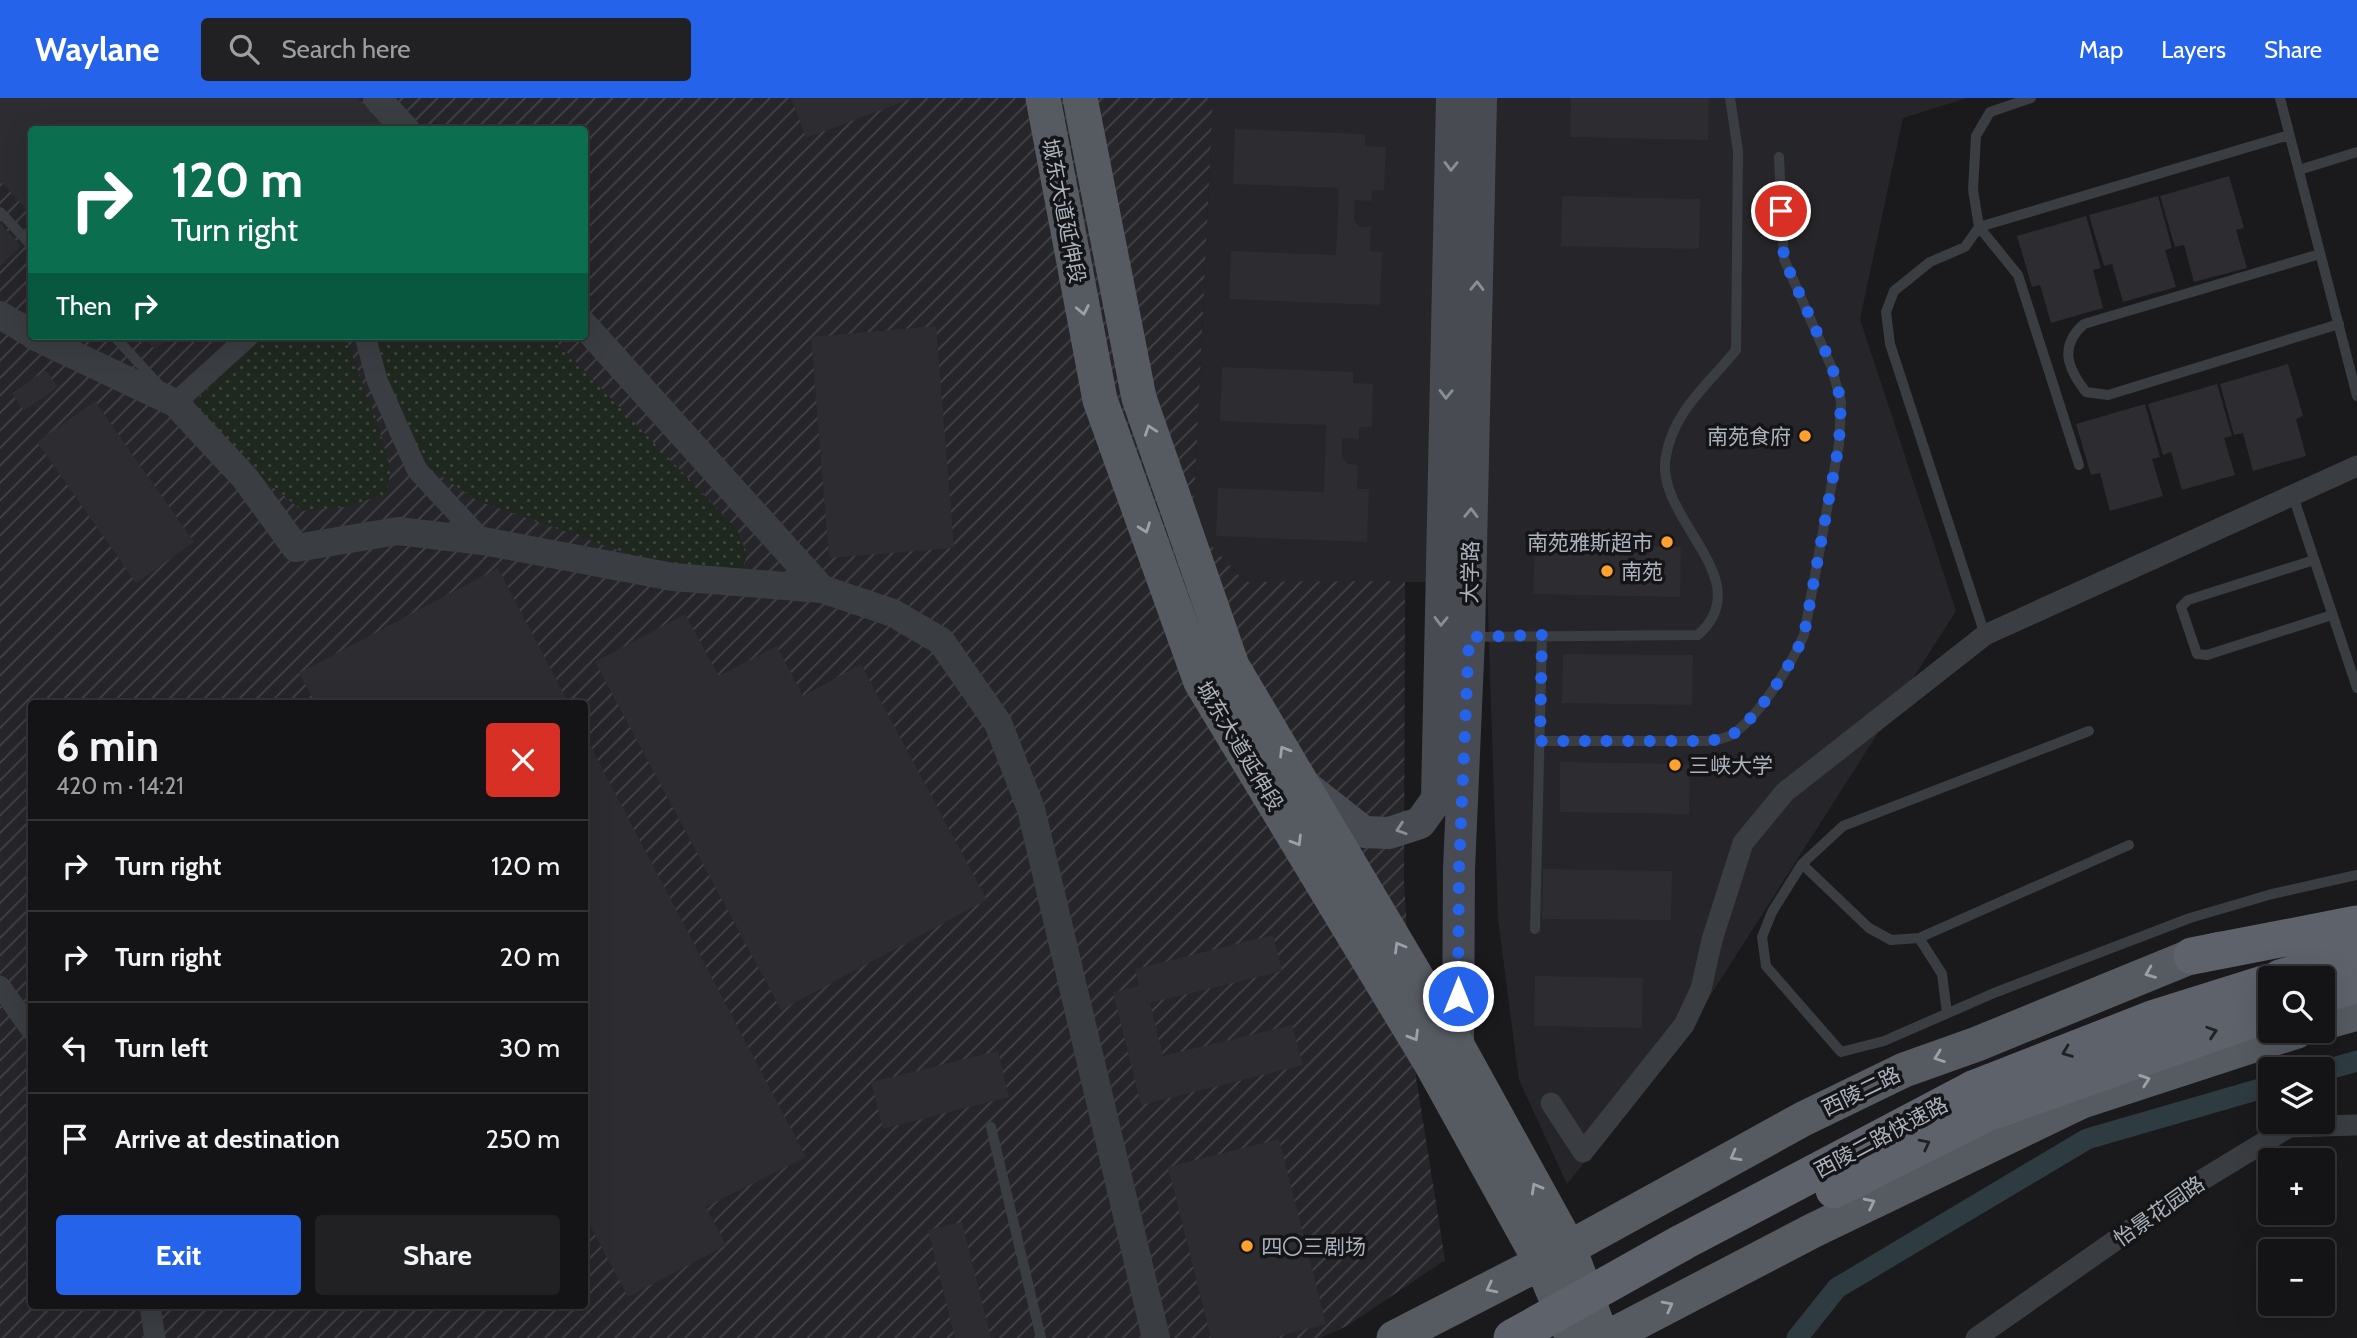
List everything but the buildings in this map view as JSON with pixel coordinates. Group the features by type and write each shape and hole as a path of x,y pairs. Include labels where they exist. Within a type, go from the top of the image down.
{"highway":[{"path":"2192,956 2357,924"},
{"path":"2318,966 2357,954"},
{"path":"2335,991 2357,984"},
{"name":"西陵二路快速路","path":"1512,1338 1683,1242 2152,1019 2258,986"},
{"name":"西陵二路快速路","path":"1562,1338 1782,1216 1980,1101 2258,1017"}],"main road":[{"name":"城东大道延伸段","path":"1043,98 1100,400 1201,682 1432,1065 1555,1255"},
{"name":"城东大道延伸段","path":"1080,98 1139,398 1232,666 1458,1047 1555,1255"},
{"name":"大学路","path":"1304,784 1364,832 1389,833 1420,823 1437,799 1452,98"},
{"name":"大学路","path":"1458,1047 1459,869 1469,637 1481,98"},
{"name":"西陵二路","path":"1394,1338 1555,1255 1803,1119 1903,1070 1977,1044 2192,956 2357,914"},
{"path":"2335,1019 2357,1013"},
{"path":"1555,1255 1605,1338 1814,1230 2082,1101 2260,1043"},
{"path":"1555,1255 1573,1338"}],"street":[{"path":"377,98 402,126"},
{"path":"0,315 28,332"},
{"path":"588,329 822,589"},
{"path":"43,340 175,403 245,478 296,548 398,531 483,541 673,577 822,589 893,613 941,641 998,723 1031,809 1156,1338"},
{"path":"175,403 245,340"},
{"path":"366,340 377,380 416,470 483,541"},
{"path":"1551,1103 1583,1152 1684,1025 1701,989 1712,940 1743,843 1785,792 1985,635 2357,466"},
{"path":"0,986 28,1025"},
{"name":"怡景花园路","path":"1976,1338 2197,1183 2289,1127 2357,1125"},
{"path":"150,1309 155,1338"}],"lane":[{"path":"1469,637 1698,635 1712,622 1718,587 1708,557 1668,491 1665,459 1672,431 1691,399 1736,350 1738,151 1730,98"},
{"path":"2031,98 1990,112 1976,136 1973,190 1979,227 2018,275 2079,465"},
{"path":"2280,98 2357,396"},
{"path":"1985,635 1890,344 1886,312 1894,291 1930,262 1965,247 1979,227 2289,135"},
{"path":"2299,170 2357,152"},
{"path":"1540,741 1706,741 1731,737 1747,722 1794,658 1804,635 1839,444 1841,401 1832,366 1784,259 1779,157"},
{"path":"0,212 28,242"},
{"path":"2320,254 2084,324 2072,335 2067,348 2074,376 2086,391 2108,395 2339,324"},
{"path":"118,340 175,403"},
{"path":"2344,345 2357,341"},
{"path":"2292,496 2357,688"},
{"path":"2314,560 2188,600 2181,607 2196,654 2207,655 2332,615"},
{"path":"1535,929 1542,635"},
{"path":"2089,731 1843,825 1802,864 1772,912 1762,937 1766,966 1814,1026 1840,1052 1884,1041 1947,1013 2190,918 2357,875"},
{"path":"1802,864 1869,928 1891,940 1919,938 2129,845"},
{"path":"1919,938 1942,974 1947,1013"},
{"path":"991,1127 1041,1338"}],"shaded area":[{"path":"0,98 1213,98 1193,526 1245,582 1405,581 1404,882 1416,1077 1445,1260 1347,1326 1320,1338 0,1338"},
{"name":"三峡大学","path":"1213,98 1967,98 1903,118 1860,319 1956,611 1678,1046 1567,1184 1519,1080 1498,919 1487,582 1245,582 1193,527"},
{"path":"260,340 347,340 377,421 391,471 386,494 346,507 303,511 252,471 193,402"},
{"path":"373,340 555,340 737,529 747,554 743,569 672,569 478,501 423,464 389,387"}],"waterway":[{"path":"2335,1067 2357,1061"},
{"path":"1797,1338 1837,1288 2087,1139 2258,1089"}],"place":[{"name":"南苑食府","path":"1805,436"},
{"name":"南苑雅斯超市","path":"1667,542"},
{"name":"南苑","path":"1607,571"},
{"name":"三峡大学","path":"1675,765"},
{"name":"四〇三剧场","path":"1247,1246"}],"route":[{"path":"1458,996 1459,869 1469,637 1542,635 1540,741 1706,741 1731,737 1747,722 1794,658 1804,635 1831,496 1839,444 1841,401 1832,366 1784,259 1781,211"}]}
